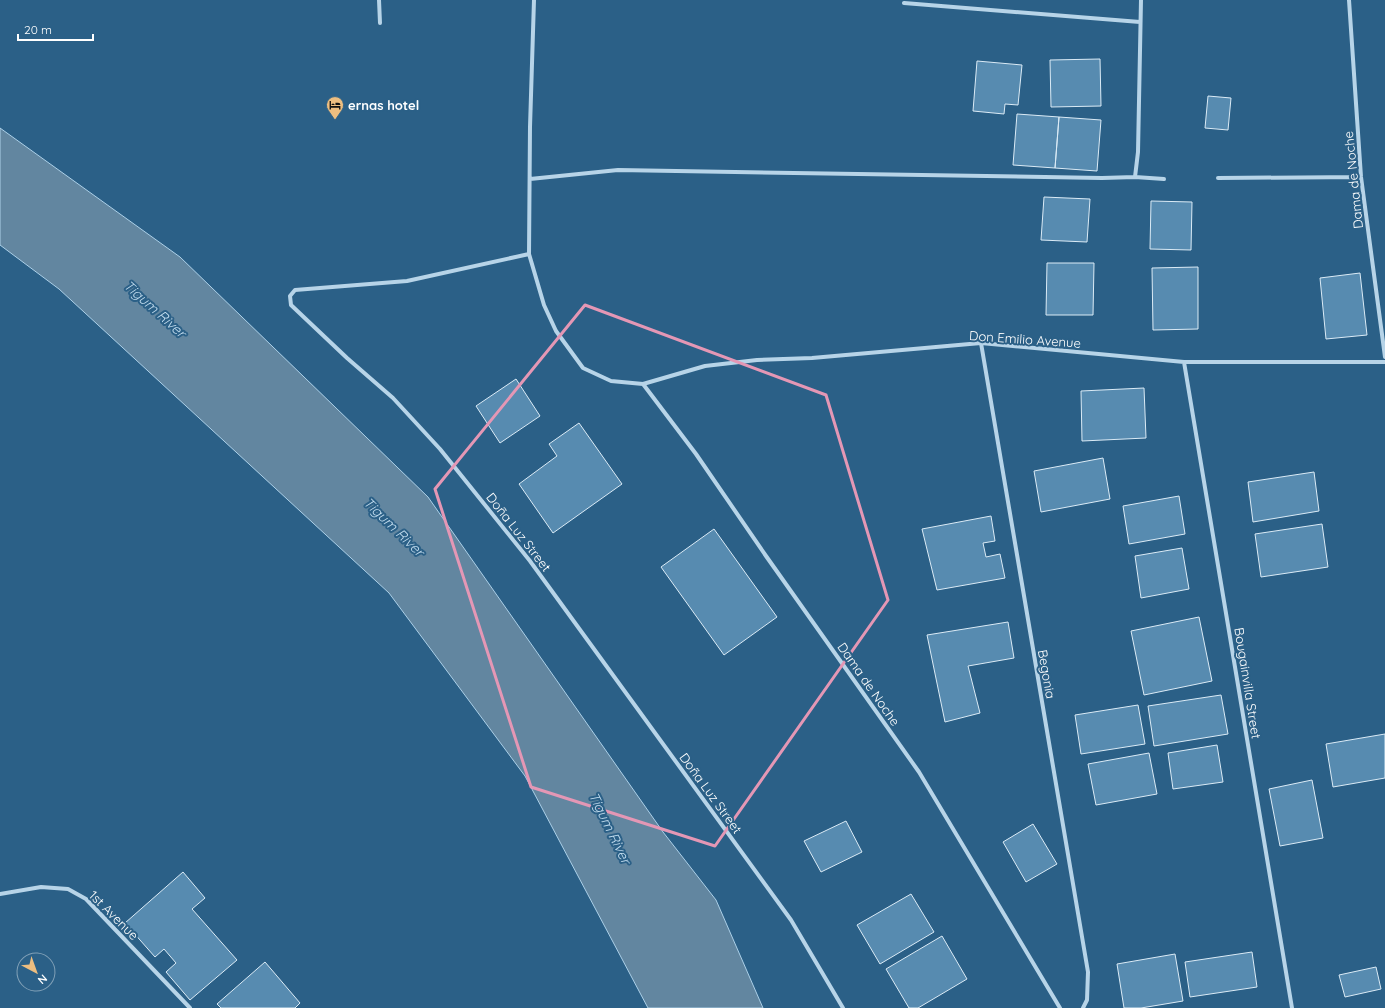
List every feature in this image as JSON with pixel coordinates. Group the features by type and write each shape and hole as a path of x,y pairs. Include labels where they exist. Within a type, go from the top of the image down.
{"street":[{"path":"379,0 380,23"},
{"path":"534,0 529,254 544,305 556,331 583,368 611,381 643,384"},
{"path":"1135,177 1138,152 1141,0"},
{"name":"Dama de Noche","path":"1349,0 1361,177 1385,357"},
{"path":"904,2 1140,22"},
{"path":"530,179 618,170 1086,178 1135,177 1164,179"},
{"path":"1218,178 1361,177"},
{"name":"Doña Luz Street","path":"529,254 407,281 295,290 290,296 291,305 393,398 440,449 530,561 791,920 843,1008"},
{"name":"Don Emilio Avenue","path":"643,384 705,366 981,343 1184,362 1385,362"},
{"name":"Begonia","path":"981,343 1088,972 1087,1000 1083,1008"},
{"name":"Bougainvilla Street","path":"1184,362 1292,1008"},
{"name":"Dama de Noche","path":"643,384 696,454 766,556 919,772 1060,1008"},
{"name":"1st Avenue","path":"0,894 41,887 68,889 86,899 190,1008"}],"highlighted area":[{"path":"585,305 826,395 888,600 715,846 531,787 435,489"}],"water":[{"name":"Tigum River","path":"0,128 180,257 428,497 663,832 716,900 763,1008 648,1008 525,776 389,593 59,289 0,245"}],"building":[{"path":"1100,59 1101,106 1051,107 1050,60"},
{"path":"977,61 1022,65 1018,105 1005,104 1004,114 973,111"},
{"path":"1208,96 1231,98 1228,130 1205,128"},
{"path":"1017,114 1059,117 1055,168 1013,165"},
{"path":"1059,117 1101,120 1097,171 1055,168"},
{"path":"1044,197 1090,199 1087,242 1041,240"},
{"path":"1151,201 1192,202 1191,250 1150,249"},
{"path":"1047,263 1094,263 1093,315 1046,315"},
{"path":"1198,267 1198,329 1153,330 1152,268"},
{"path":"1360,273 1367,335 1326,339 1320,278"},
{"path":"516,379 540,416 500,443 476,406"},
{"path":"1144,388 1146,438 1082,441 1081,391"},
{"path":"579,423 622,484 553,533 519,484 557,456 549,444"},
{"path":"1103,458 1110,499 1041,512 1034,471"},
{"path":"1314,472 1319,511 1253,522 1248,482"},
{"path":"1179,496 1185,534 1129,544 1123,506"},
{"path":"991,516 995,541 983,543 986,557 1000,554 1005,578 937,590 922,529"},
{"path":"1322,524 1328,567 1261,577 1255,534"},
{"path":"714,529 777,617 724,655 661,567"},
{"path":"1182,548 1189,589 1141,598 1135,556"},
{"path":"1199,617 1212,681 1144,695 1131,631"},
{"path":"1008,622 1014,658 968,666 980,713 945,722 927,635"},
{"path":"1221,695 1228,734 1154,746 1148,706"},
{"path":"1138,705 1145,744 1081,754 1075,715"},
{"path":"1385,734 1385,778 1333,787 1326,744"},
{"path":"1217,745 1223,782 1173,789 1168,753"},
{"path":"1149,753 1157,794 1096,805 1088,764"},
{"path":"1312,780 1323,838 1280,846 1269,789"},
{"path":"846,821 862,852 821,872 804,841"},
{"path":"1033,824 1057,864 1026,882 1003,842"},
{"path":"183,872 205,898 192,909 237,960 190,1000 166,972 176,963 164,949 155,957 125,923"},
{"path":"911,894 934,932 880,964 857,925"},
{"path":"942,936 967,979 918,1008 909,1008 886,969"},
{"path":"1252,952 1257,987 1190,997 1185,962"},
{"path":"1175,954 1183,1001 1141,1008 1124,1008 1117,964"},
{"path":"265,962 300,1003 295,1008 221,1008 217,1004"},
{"path":"1376,967 1381,989 1345,997 1339,975"}],"place":[{"name":"ernas hotel","path":"335,120"}]}
